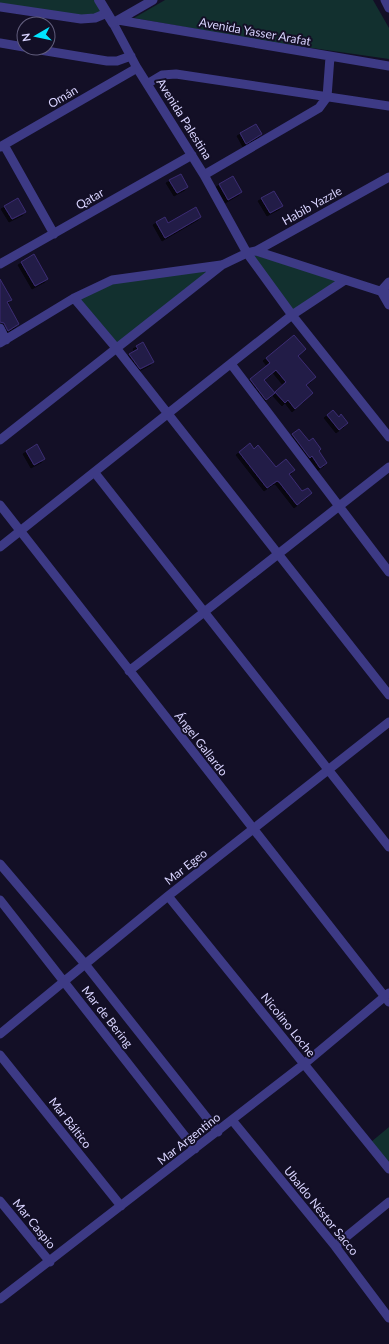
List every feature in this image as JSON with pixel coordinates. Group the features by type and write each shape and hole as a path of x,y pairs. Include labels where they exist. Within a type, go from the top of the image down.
{"street":[{"name":"Avenida Palestina","path":"99,0 115,22 137,68 204,175 247,253 292,315 389,438"},
{"path":"115,22 153,0"},
{"path":"385,0 389,8"},
{"path":"0,7 81,19 96,18 107,13"},
{"name":"Avenida Yasser Arafat","path":"115,22 389,66"},
{"path":"0,43 16,46"},
{"path":"56,53 107,61 118,61 131,56"},
{"path":"204,175 319,108 327,97 330,57"},
{"name":"Omán","path":"2,146 137,68"},
{"path":"148,84 162,75 176,74 389,106"},
{"path":"2,146 54,234"},
{"name":"Qatar","path":"0,264 192,155"},
{"name":"Habib Yazzle","path":"222,264 247,253 256,251 389,177"},
{"path":"256,251 385,292"},
{"path":"0,328 3,341 74,298 112,280 222,264"},
{"path":"0,440 117,349 222,264"},
{"path":"0,547 21,532 167,413 292,315 345,280"},
{"path":"389,282 385,292 389,305"},
{"path":"74,298 117,349 277,555 389,695"},
{"path":"231,364 389,572"},
{"path":"130,671 339,508 389,467"},
{"path":"95,473 389,847"},
{"name":"Ángel Gallardo","path":"0,505 253,830 388,997"},
{"name":"Mar Egeo","path":"0,1034 168,896 389,722"},
{"path":"0,864 85,964 218,1132"},
{"name":"Nicolino Loche","path":"168,896 389,1169"},
{"name":"Mar de Bering","path":"0,900 195,1149"},
{"name":"Mar Argentino","path":"0,1299 218,1132 388,997"},
{"name":"Mar Báltico","path":"0,1055 121,1206"},
{"name":"Ubaldo Néstor Sacco","path":"232,1120 335,1246 389,1318"},
{"name":"Mar Caspio","path":"0,1201 50,1262"},
{"path":"335,1246 389,1202"}],"green space":[{"path":"0,0 97,0 105,13 95,17 0,5"},
{"path":"165,0 373,0 389,28 389,59 270,42 134,18"},
{"path":"247,253 343,280 292,314"},
{"path":"220,265 117,348 75,298 104,283"},
{"path":"389,1127 389,1164 371,1142"}],"building":[{"path":"256,124 262,134 246,144 240,133"},
{"path":"181,174 188,187 177,193 169,180"},
{"path":"233,176 242,192 228,200 219,184"},
{"path":"274,191 283,206 270,213 261,198"},
{"path":"18,198 26,212 12,219 4,206"},
{"path":"196,207 201,217 165,238 156,222 165,217 168,223"},
{"path":"34,254 48,279 35,286 21,262"},
{"path":"0,279 12,300 7,302 19,324 8,331 4,323 0,322"},
{"path":"294,335 306,349 298,356 316,377 306,385 313,393 295,409 288,400 285,403 275,392 286,382 276,370 264,380 275,393 266,400 250,379 270,363 266,358"},
{"path":"143,342 154,362 140,369 129,354 138,349 136,346"},
{"path":"333,410 339,417 341,414 348,423 339,430 327,415"},
{"path":"299,429 309,441 313,438 321,449 319,451 327,463 320,468 312,456 310,458 292,434"},
{"path":"250,443 254,449 258,445 276,467 286,459 295,470 289,474 302,491 308,488 312,493 297,505 279,482 277,481 267,488 239,452"},
{"path":"37,444 45,459 34,465 26,451"}]}
